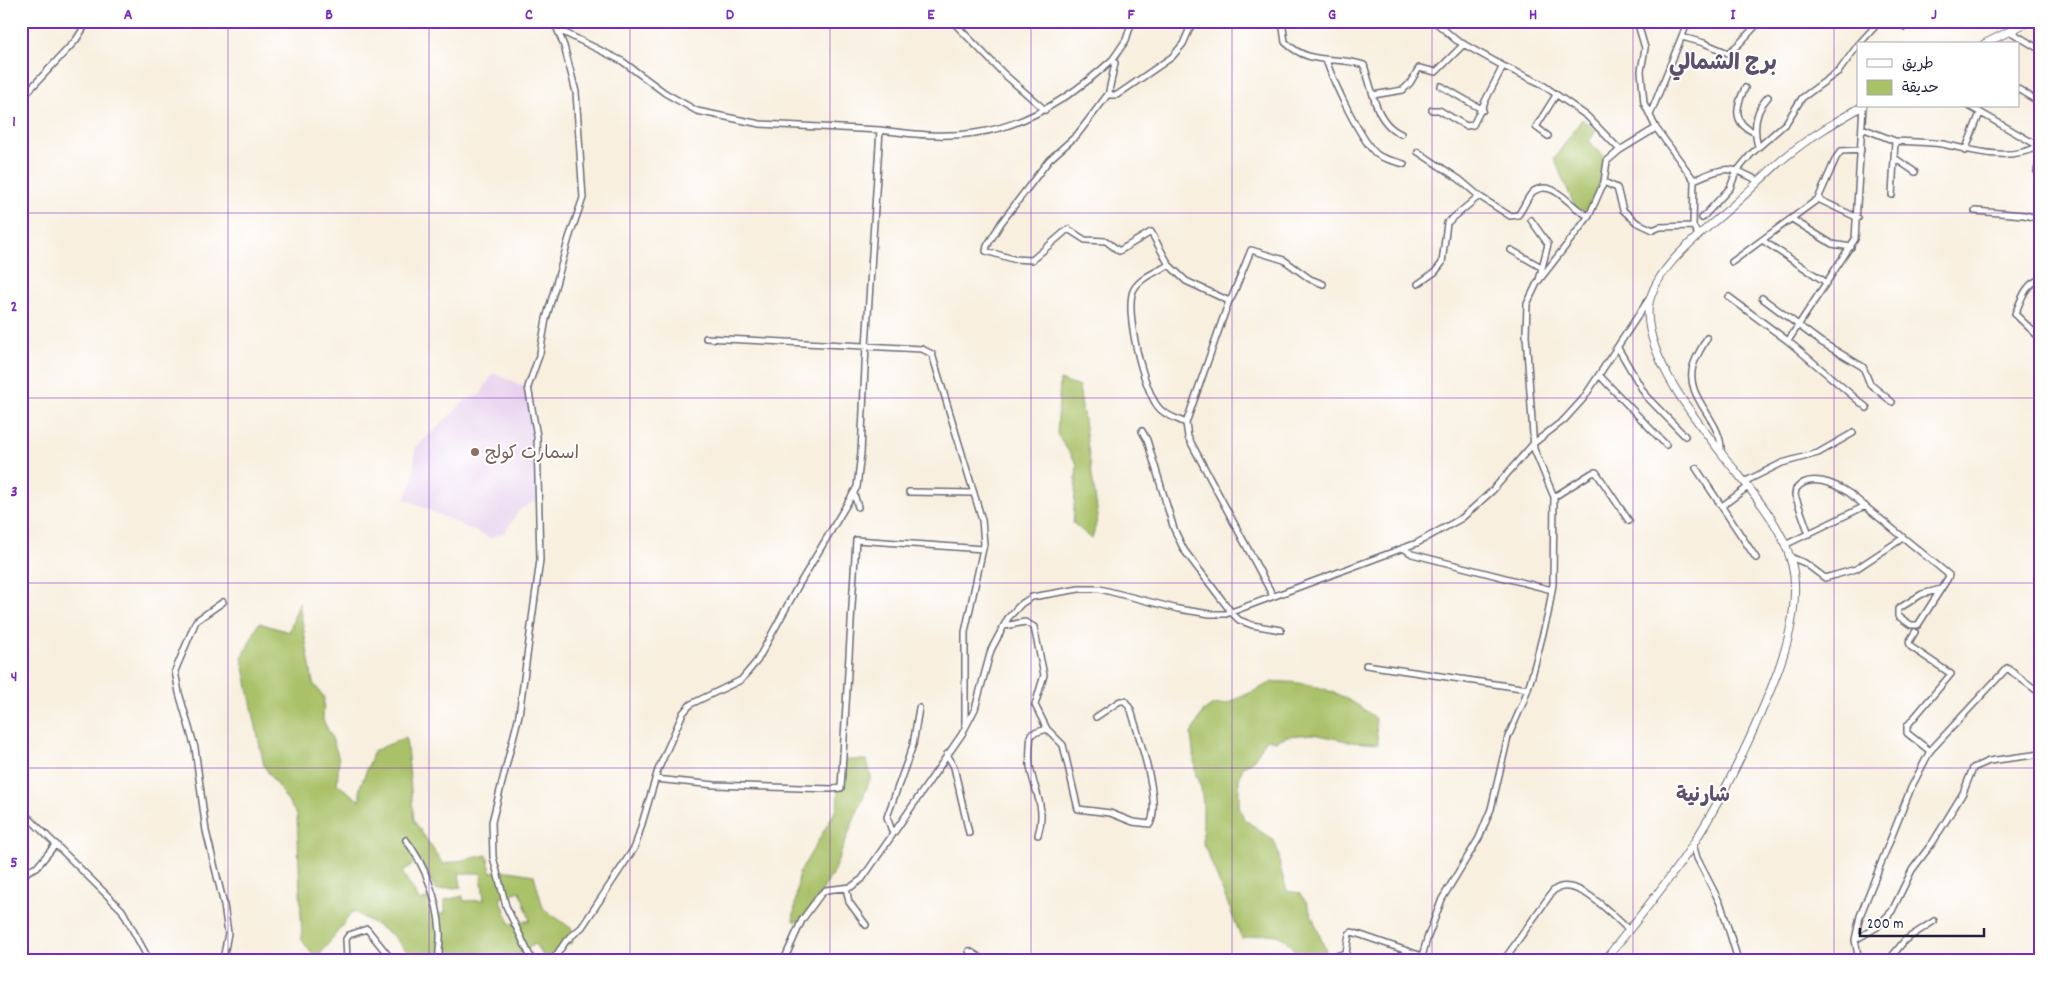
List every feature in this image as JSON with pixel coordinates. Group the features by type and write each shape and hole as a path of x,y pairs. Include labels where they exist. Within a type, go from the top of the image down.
{"main road":[{"path":"1988,42 2029,22"},
{"path":"1605,960 1693,843 1743,755 1781,660 1794,598 1794,579 1790,557 1785,545 1746,484 1687,407 1665,369 1649,325 1650,298 1658,280 1666,270 1758,181 1800,146 1860,108"}],"street":[{"path":"21,99 76,40 88,21"},
{"path":"532,960 506,906 493,857 492,830 494,811 508,766 519,715 540,560 537,436 528,387 538,361 546,319 569,238 583,198 576,92 559,30 554,21"},
{"path":"952,21 1004,74 1045,110"},
{"path":"559,30 622,61 665,93 696,111 760,124 944,135 976,133 1020,121 1045,110 1072,93 1113,59 1126,40 1132,21"},
{"path":"1109,93 1117,95 1165,63 1181,48 1193,21"},
{"path":"1282,21 1285,42 1294,50 1314,59 1364,65 1373,95 1384,120 1393,131 1401,134"},
{"path":"1434,21 1464,44 1503,66 1540,83 1596,124 1620,150"},
{"path":"1637,21 1645,48 1641,81 1644,103 1656,128 1694,180 1692,198 1694,224 1699,236"},
{"path":"1650,115 1688,21"},
{"path":"1682,38 1704,43 1728,53 1760,21"},
{"path":"1861,42 1880,21"},
{"path":"1905,27 1913,21"},
{"path":"2010,32 2041,50"},
{"path":"1373,95 1403,90 1410,84 1419,68 1436,72 1464,44"},
{"path":"1604,182 1617,188 1623,210 1645,227 1652,230 1660,227 1694,224 1730,188 1736,172 1758,147 1786,123 1802,98 1839,71 1857,47"},
{"path":"1113,59 1115,63 1109,93 1077,135 1048,160 1001,223 986,250 1008,258 1030,261 1040,255 1066,229 1089,242 1106,241 1119,251 1151,232 1169,265 1186,281 1229,301"},
{"path":"1326,60 1332,79 1367,142 1378,155 1404,164"},
{"path":"1432,110 1439,110 1470,127 1476,122 1483,110 1503,66"},
{"path":"1440,86 1483,110"},
{"path":"1745,88 1737,106 1737,113 1744,127 1754,132"},
{"path":"2020,90 2041,103"},
{"path":"1548,136 1536,126 1556,95"},
{"path":"1758,147 1754,132 1759,107 1768,97"},
{"path":"1788,341 1851,247 1857,233 1863,108"},
{"path":"1862,128 1895,141 1942,144 1965,151 2008,153 2037,147 2035,144 1972,108"},
{"path":"1965,151 1980,114"},
{"path":"1321,960 1346,954 1349,934 1352,932 1422,958 1442,899 1470,854 1485,825 1496,793 1507,741 1528,689 1544,632 1552,590 1555,557 1554,497 1535,453 1526,310 1529,298 1539,280 1589,216 1604,182 1607,161 1620,150 1656,128"},
{"path":"553,960 566,941 582,927 635,847 655,779 683,714 691,704 741,680 758,662 797,588 854,494 859,480 861,453 880,130"},
{"path":"1892,195 1896,159 1895,141"},
{"path":"1732,262 1818,199 1841,151 1861,150"},
{"path":"1418,152 1459,179 1479,196 1513,217 1520,212 1533,192 1540,189 1556,191 1578,211 1589,216"},
{"path":"2037,171 2041,153"},
{"path":"1896,159 1915,172"},
{"path":"1694,180 1719,169 1736,172 1758,181"},
{"path":"1418,284 1436,272 1442,263 1447,223 1479,196"},
{"path":"1818,199 1858,218"},
{"path":"1975,210 2024,215 2041,220"},
{"path":"1702,218 1711,226"},
{"path":"1792,219 1832,244 1851,247"},
{"path":"1531,220 1548,241 1539,280"},
{"path":"1762,240 1827,282"},
{"path":"1273,596 1188,437 1186,423 1229,301 1251,250 1284,260 1310,279 1323,284"},
{"path":"1512,250 1541,267"},
{"path":"1169,265 1146,277 1135,287 1132,295 1132,317 1147,383 1159,409 1186,423"},
{"path":"2041,279 2032,283 2026,290 2015,314 2041,339"},
{"path":"1730,297 1788,341 1867,408"},
{"path":"810,960 784,959 802,920 826,890 846,888 862,879 893,834 965,728 975,709 991,650 1015,609 1032,597 1079,589 1113,591 1199,613 1216,615 1232,613 1402,548 1439,531 1474,509 1505,478 1534,443 1571,414 1618,348 1650,298"},
{"path":"1762,298 1826,345 1863,367 1870,384 1892,402"},
{"path":"706,338 922,348 932,354 982,520 983,549 965,632 965,728"},
{"path":"1707,338 1693,368 1693,382 1698,399 1719,432 1722,444 1721,453"},
{"path":"1618,348 1646,396 1685,436"},
{"path":"1599,375 1666,444"},
{"path":"1142,431 1147,440 1174,529 1184,550 1239,620 1252,625 1281,630"},
{"path":"1722,506 1746,484 1782,463 1818,453 1853,433"},
{"path":"1696,468 1756,558"},
{"path":"1554,497 1592,472 1596,472 1603,478 1629,521"},
{"path":"1809,534 1795,495 1799,485 1816,481 1832,483 1865,506 1949,575 1940,589 1916,626 1911,625 1898,616 1898,609 1904,603 1940,589"},
{"path":"909,492 974,493"},
{"path":"854,494 858,508"},
{"path":"1785,545 1865,506"},
{"path":"1790,557 1805,563 1825,578 1856,569 1903,538"},
{"path":"655,779 715,785 841,788 852,635 856,540 983,549"},
{"path":"1402,548 1412,554 1552,590"},
{"path":"223,602 196,621 175,671 178,693 195,748 206,831 224,905 228,933 223,960"},
{"path":"1004,626 1025,622 1034,627 1044,675 1036,704 1047,729 1063,745 1078,810 1110,813 1133,822 1150,824 1154,808 1140,736 1131,710 1125,701 1120,701 1096,717"},
{"path":"1915,632 1909,642 1911,647 1951,674 1907,726 1907,733 1930,751"},
{"path":"1366,665 1528,689"},
{"path":"1859,960 1855,940 1860,916 1911,788 1930,751 2006,668 2040,694"},
{"path":"893,834 888,817 912,745 919,708"},
{"path":"1038,835 1042,821 1042,809 1030,764 1030,734 1047,729"},
{"path":"947,754 954,768 969,833"},
{"path":"1855,940 1877,927 1892,911 1912,870 1960,798 1975,766 2041,754"},
{"path":"21,810 122,910 149,960"},
{"path":"406,840 420,862 432,893 440,934 438,960"},
{"path":"1693,843 1696,858 1721,906 1738,960"},
{"path":"21,880 28,870 37,867 56,844"},
{"path":"1685,854 1696,858"},
{"path":"1504,960 1553,891 1562,886 1572,886 1582,891 1629,930"},
{"path":"846,888 849,902 866,925"},
{"path":"1889,960 1906,940 1934,921"},
{"path":"347,960 346,939 349,935 367,929 392,960"},
{"path":"969,951 984,960"}],"shaded area":[{"name":"اسمارت كولج","path":"493,373 526,387 535,455 538,500 520,509 505,532 490,538 405,499 413,480 415,448 466,400 481,394"}],"green space":[{"path":"1582,119 1596,131 1589,141 1604,156 1603,181 1588,214 1575,207 1554,159"},
{"path":"1060,380 1079,387 1098,516 1092,539 1073,523 1077,464 1057,434"},
{"path":"299,603 313,683 324,697 323,720 339,759 337,784 360,801 360,787 374,751 406,737 414,821 443,864 487,855 491,872 509,871 534,875 543,908 572,929 572,943 563,947 554,960 546,960 535,944 511,960 415,960 391,934 353,911 316,960 302,940 297,815 264,766 242,658 259,623 289,632","holes":["420,859 436,890 461,887 459,873 481,873 484,900 463,901 463,896 445,900 445,913 436,915 431,897 420,901 402,872","520,891 530,920 510,924 500,898"]},
{"path":"1273,682 1301,683 1327,690 1364,709 1375,718 1378,744 1352,742 1314,734 1287,736 1275,741 1267,739 1254,759 1243,767 1239,779 1239,806 1244,819 1274,841 1279,854 1280,867 1287,891 1299,893 1307,903 1326,951 1312,960 1300,960 1288,943 1277,935 1270,934 1242,939 1203,842 1203,804 1201,788 1196,776 1191,734 1203,712 1213,705 1226,704"},
{"path":"841,760 867,760 871,777 832,875 803,921 793,921 799,874 837,808"}],"place":[{"name":"اسمارت كولج","path":"475,452"}],"district":[{"name":"برج الشمالي","path":"1723,61"},
{"name":"شارنية","path":"1703,794"}]}
